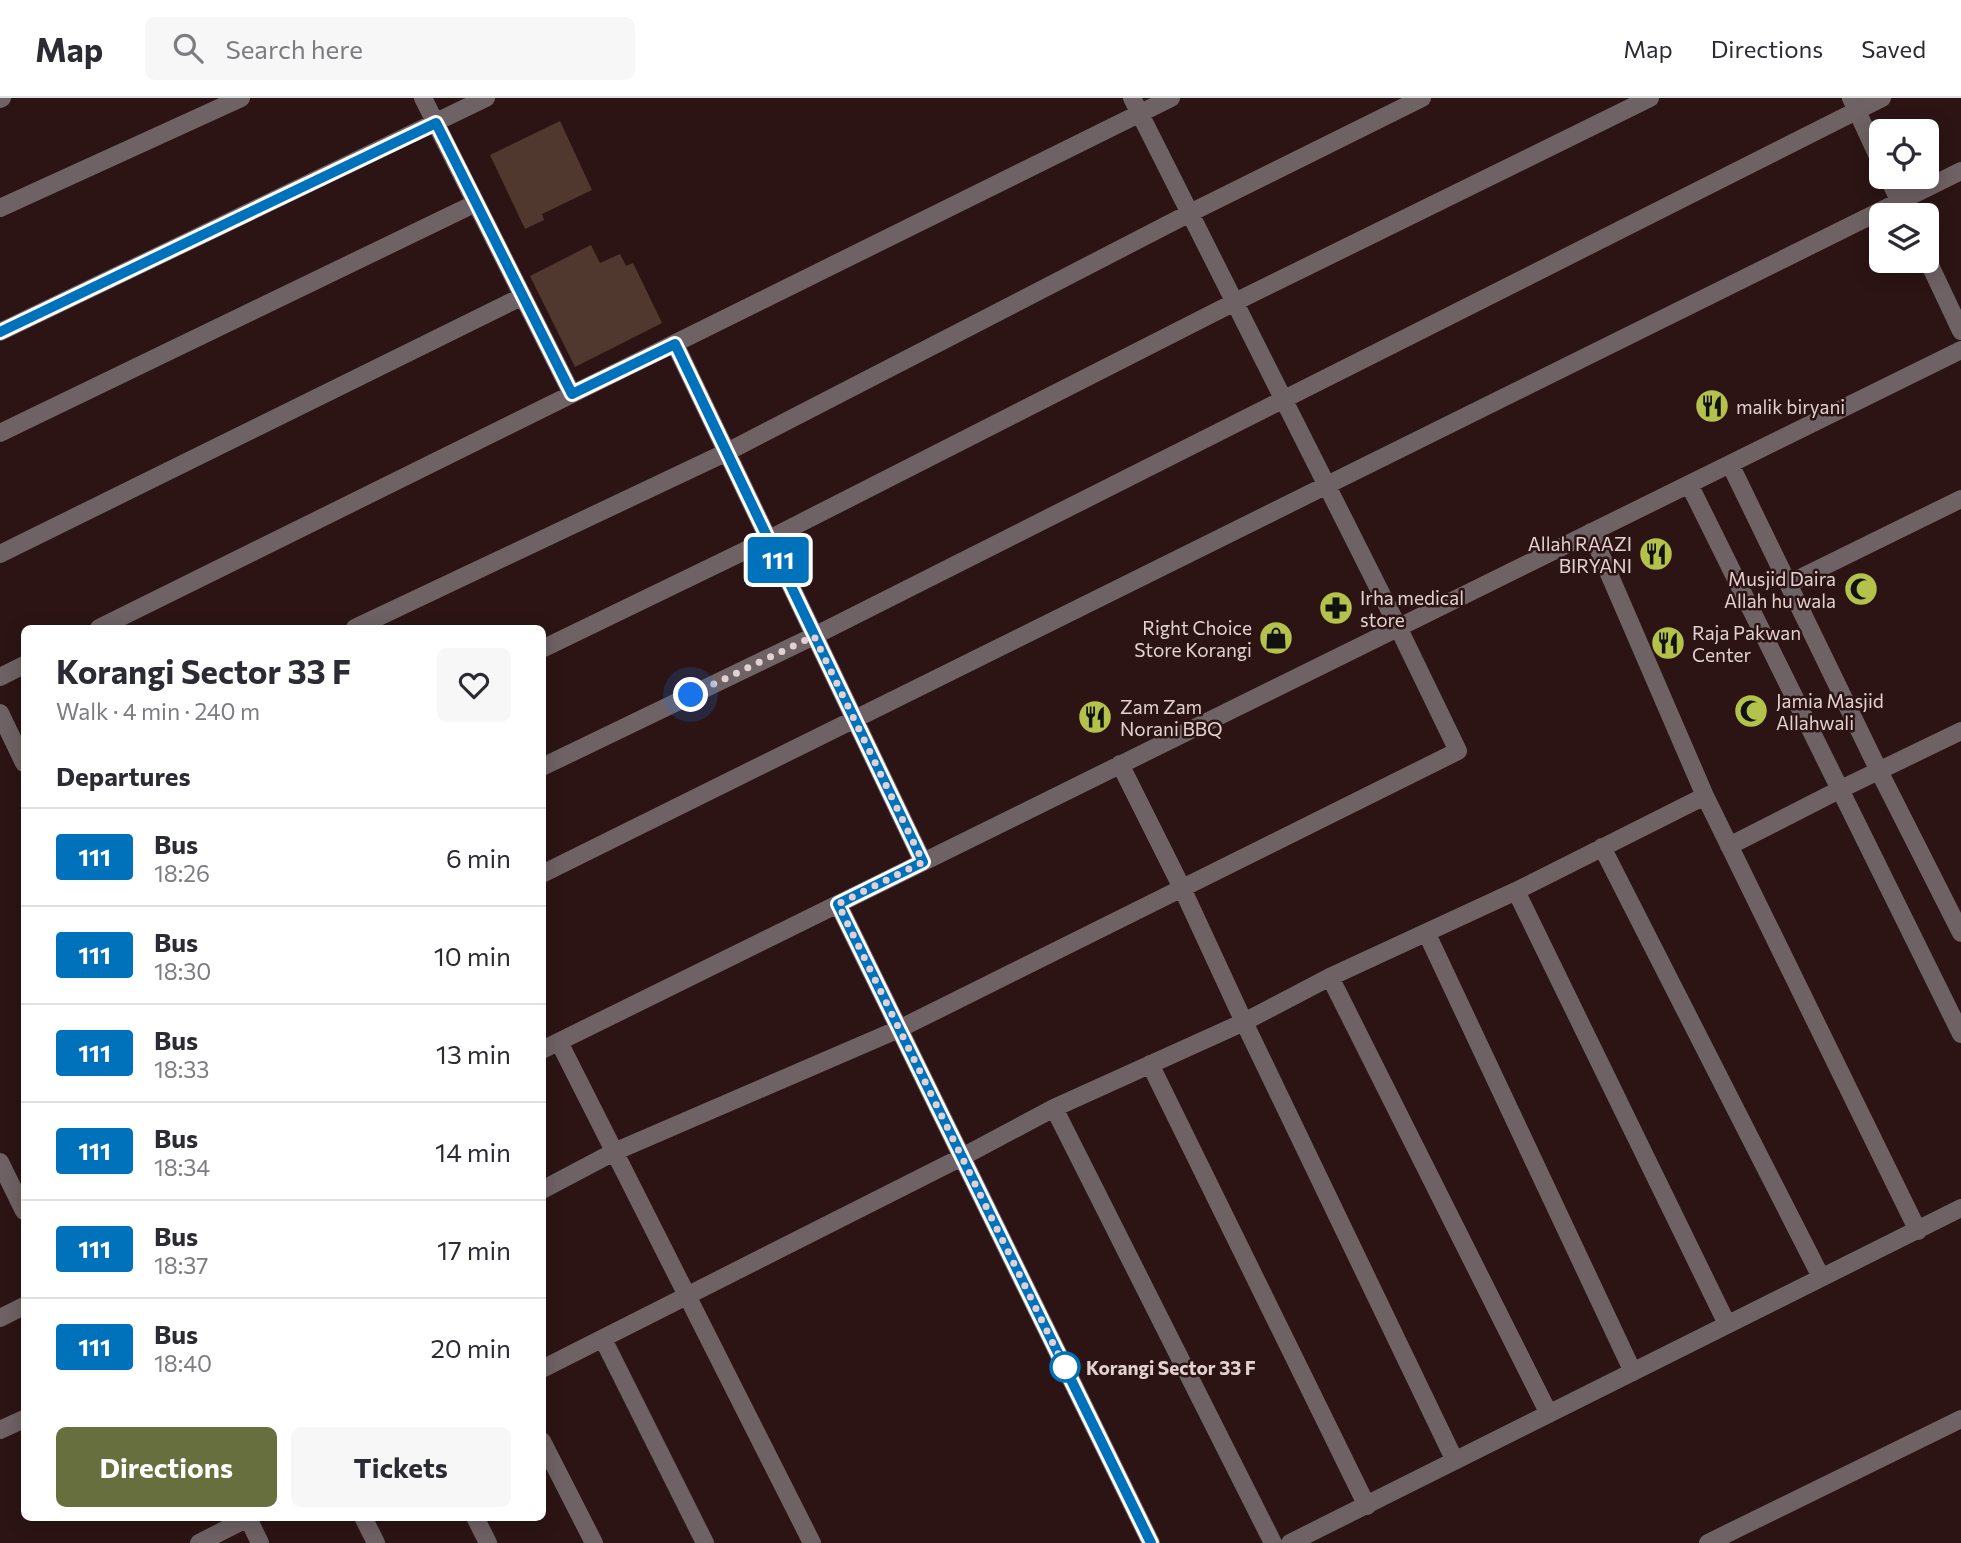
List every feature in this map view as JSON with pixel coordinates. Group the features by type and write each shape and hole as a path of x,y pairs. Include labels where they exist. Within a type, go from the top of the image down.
{"street":[{"path":"0,208 241,98"},
{"path":"423,98 572,394"},
{"path":"0,332 486,98"},
{"path":"105,625 675,344 1136,105 1171,98"},
{"path":"361,625 727,452 1190,213 1422,98"},
{"path":"546,647 769,539 1235,302 1650,98"},
{"path":"546,765 814,636 1283,399 1854,104 1882,98"},
{"path":"1854,104 1869,137"},
{"path":"546,1188 614,1152 899,1029 1458,751 1136,105"},
{"path":"1911,203 1961,171"},
{"path":"0,433 476,203"},
{"path":"546,872 1327,485 1869,224"},
{"path":"1934,273 1961,331"},
{"path":"0,554 523,296"},
{"path":"675,344 923,862"},
{"path":"812,1543 614,1152 551,1046 1961,350"},
{"path":"1730,464 1961,933"},
{"path":"1689,484 1961,1034"},
{"path":"1788,583 1961,499"},
{"path":"1591,532 1705,796 1918,1231"},
{"path":"0,677 21,666"},
{"path":"0,713 21,756"},
{"path":"1729,846 1961,731"},
{"path":"1120,764 1182,888 1455,1461"},
{"path":"546,1367 1054,1108 1244,1022 1330,977 1427,934 1705,796"},
{"path":"1602,848 1821,1277"},
{"path":"1516,891 1727,1324"},
{"path":"838,904 1151,1543"},
{"path":"1427,934 1633,1372"},
{"path":"1330,977 1549,1414"},
{"path":"1150,1064 1367,1506"},
{"path":"1054,1108 1273,1543"},
{"path":"0,1162 21,1205"},
{"path":"1290,1543 1961,1208"},
{"path":"0,1318 21,1308"},
{"path":"603,1339 705,1543"},
{"path":"1708,1543 1961,1419"},
{"path":"0,1430 21,1420"},
{"path":"546,1449 594,1543"},
{"path":"199,1543 243,1521"},
{"path":"250,1521 260,1543"},
{"path":"365,1521 376,1543"},
{"path":"477,1521 488,1543"}],"building":[{"path":"560,121 592,190 542,214 544,220 525,229 490,155"},
{"path":"591,245 600,263 620,254 626,266 633,263 662,323 575,367 530,276"}],"bus line":[{"name":"111","path":"0,332 436,123 572,394 675,344 923,862 838,904 1151,1543"}],"place":[{"name":"malik biryani","path":"1712,406"},
{"name":"Allah RAAZI BIRYANI","path":"1656,554"},
{"name":"Musjid Daira Allah hu wala","path":"1861,589"},
{"name":"Irha medical store","path":"1336,608"},
{"name":"Right Choice Store Korangi","path":"1276,638"},
{"name":"Raja Pakwan Center","path":"1668,643"},
{"name":"Jamia Masjid Allahwali","path":"1751,711"},
{"name":"Zam Zam Norani BBQ","path":"1095,717"},
{"name":"Korangi Sector 33 F","path":"1065,1367"}],"route":[{"path":"691,695 814,636 923,862 838,904 1068,1374 1065,1367"}]}
